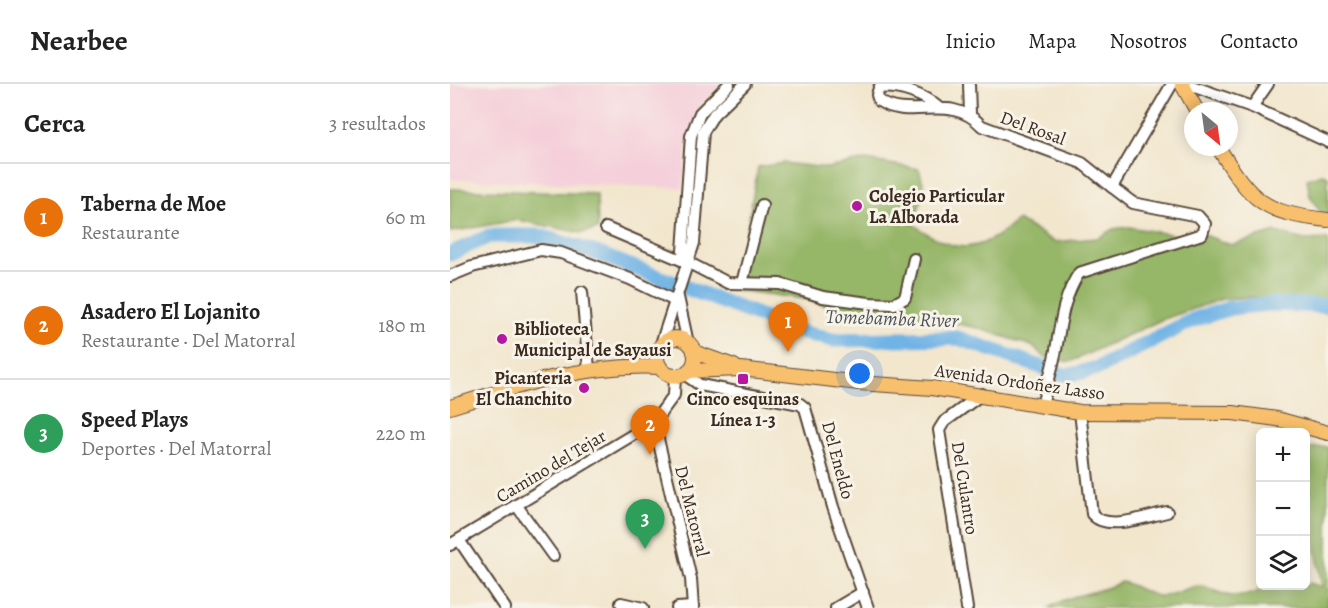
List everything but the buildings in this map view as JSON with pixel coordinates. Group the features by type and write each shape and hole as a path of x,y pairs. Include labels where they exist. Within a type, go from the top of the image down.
{"main road":[{"path":"1182,84 1192,102"},
{"path":"1224,156 1248,191 1264,204 1294,217 1328,220"},
{"path":"450,407 499,391 589,369 629,366 660,367 682,374 694,363 691,347 673,339 629,366"},
{"name":"Avenida Ordoñez Lasso","path":"691,347 741,369"},
{"path":"660,349 660,367"},
{"name":"Avenida Ordoñez Lasso","path":"682,374 741,369 982,394 1080,412 1233,413 1277,419 1328,433"}],"street":[{"path":"686,264 683,251 691,136 700,113 729,84"},
{"path":"660,349 694,243 703,132 714,114 745,84"},
{"path":"969,84 970,114"},
{"path":"1112,187 1172,84"},
{"path":"1186,84 1252,107 1328,142"},
{"path":"1252,107 1268,84"},
{"name":"Del Rosal","path":"939,108 921,96 888,87 879,88 877,95 879,101 892,106 939,108 970,114 982,126 1082,163 1133,203 1198,216 1205,224 1202,234 1079,273 1068,290 1062,309 1056,351 1042,405"},
{"path":"742,284 762,205"},
{"path":"606,228 723,281 742,284 780,284 834,299 894,304 905,298 914,259"},
{"path":"450,276 472,267 541,250 561,253 677,298"},
{"path":"582,292 589,369"},
{"path":"677,298 691,347"},
{"name":"Camino del Tejar","path":"454,543 654,422 674,395 682,374"},
{"name":"Del Eneldo","path":"682,374 700,385 800,404 805,408 833,507 868,608"},
{"name":"Del Culantro","path":"967,608 939,430 944,422 982,394"},
{"path":"1080,412 1092,514 1096,519 1111,522 1167,512"},
{"name":"Del Matorral","path":"654,422 691,579 693,608"},
{"path":"517,506 553,556"},
{"path":"454,543 505,608"},
{"path":"837,608 862,592"},
{"path":"621,603 643,608"},
{"path":"677,608 693,608"}],"shaded area":[{"path":"450,84 722,84 700,105 687,140 683,188 450,179"}],"green space":[{"path":"866,160 919,169 925,190 913,224 954,246 978,245 990,240 1018,220 1054,242 1098,238 1113,229 1129,227 1192,238 1202,234 1231,245 1276,232 1304,240 1328,239 1328,301 1311,303 1250,297 1222,299 1161,320 1070,362 1045,357 1032,346 978,328 918,316 869,318 805,299 736,290 758,167 783,163 827,168"},
{"path":"1322,174 1328,176 1328,224 1310,196 1307,179"},
{"path":"450,189 597,194 598,229 582,233 517,220 450,232"},
{"path":"1328,447 1328,608 1049,608 1066,599 1121,582 1159,596 1199,586 1233,596 1261,590 1310,590 1310,583 1322,587 1310,522 1310,448"}],"waterway":[{"name":"Tomebamba River","path":"450,254 489,236 540,236 596,253 804,333 833,340 958,338 1067,376 1098,368 1193,320 1230,308 1269,304 1328,306"}],"place":[{"name":"Colegio Particular La Alborada","path":"857,206"},
{"name":"Biblioteca Municipal de Sayausi","path":"502,339"},
{"name":"Taberna de Moe","path":"788,352"},
{"name":"Cinco esquinas Línea 1-3","path":"743,379"},
{"name":"Picanteria El Chanchito","path":"584,388"},
{"name":"Asadero El Lojanito","path":"650,455"},
{"name":"Speed Plays","path":"645,549"}]}
